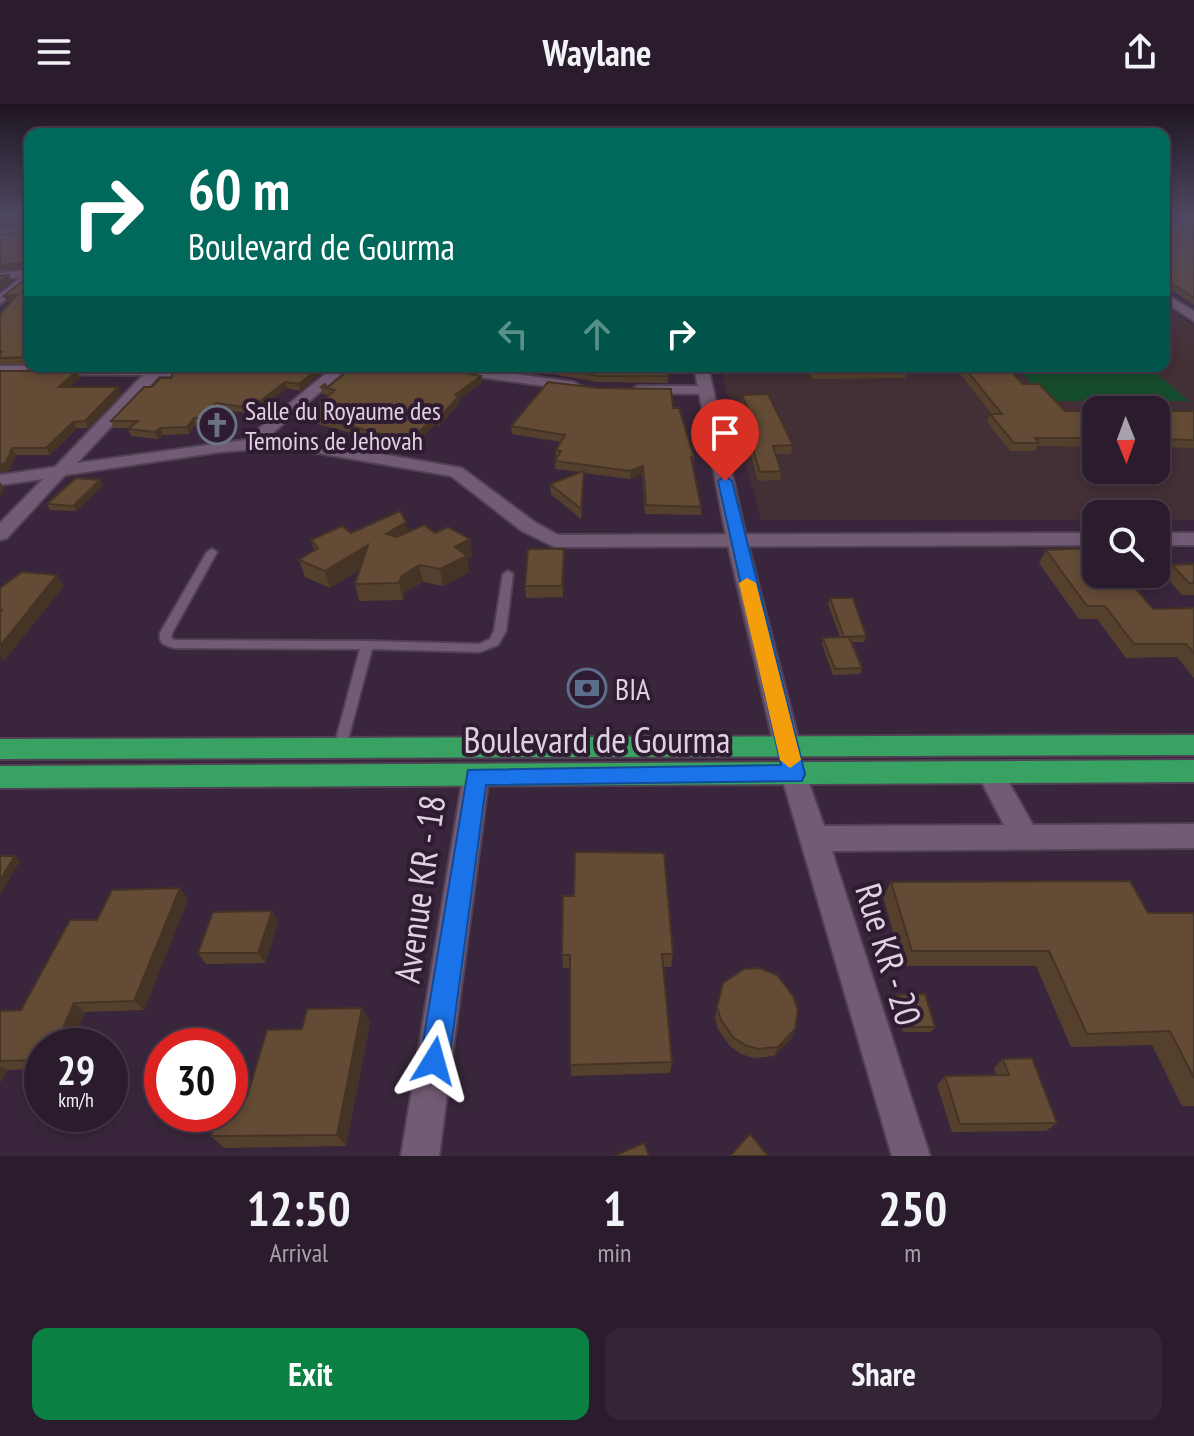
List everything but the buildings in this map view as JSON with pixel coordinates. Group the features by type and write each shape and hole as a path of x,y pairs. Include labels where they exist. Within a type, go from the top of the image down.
{"highway":[{"name":"Boulevard de Gourma","path":"0,777 476,776 790,760 1194,745"},
{"name":"Boulevard de Gourma","path":"0,749 340,747 790,760 990,773 1194,771"}],"street":[{"path":"0,276 24,274"},
{"path":"0,300 24,278"},
{"path":"1170,301 1194,317"},
{"path":"0,370 24,370"},
{"path":"0,534 155,372"},
{"path":"249,445 336,372"},
{"path":"518,372 584,387"},
{"name":"Rue KR - 20","path":"702,372 737,541 790,760 911,1156"},
{"path":"629,389 707,390"},
{"path":"0,480 283,442 456,472 479,485 538,535 555,541 1082,539"},
{"path":"1170,539 1194,539"},
{"path":"990,773 1025,837"},
{"name":"Avenue KR - 18","path":"420,1156 476,776"},
{"path":"813,839 1194,836"}],"lane":[{"path":"212,552 166,633 165,640 174,644 480,648 494,642 500,631 508,574"},
{"path":"340,747 367,645"}],"shaded area":[{"path":"1170,309 1194,326 1194,520 1170,520 1170,500 1082,500 1082,520 761,520 722,372 1170,372"}],"green space":[{"path":"1021,372 1154,372 1189,401 1170,401 1170,396 1082,396 1082,401 1047,401"}],"slow traffic":[{"path":"747,583 790,760"}],"place":[{"name":"Salle du Royaume des Temoins de Jehovah","path":"217,425"},
{"name":"BIA","path":"587,688"}],"route":[{"path":"434,1061 476,776 794,774 725,481"}]}
